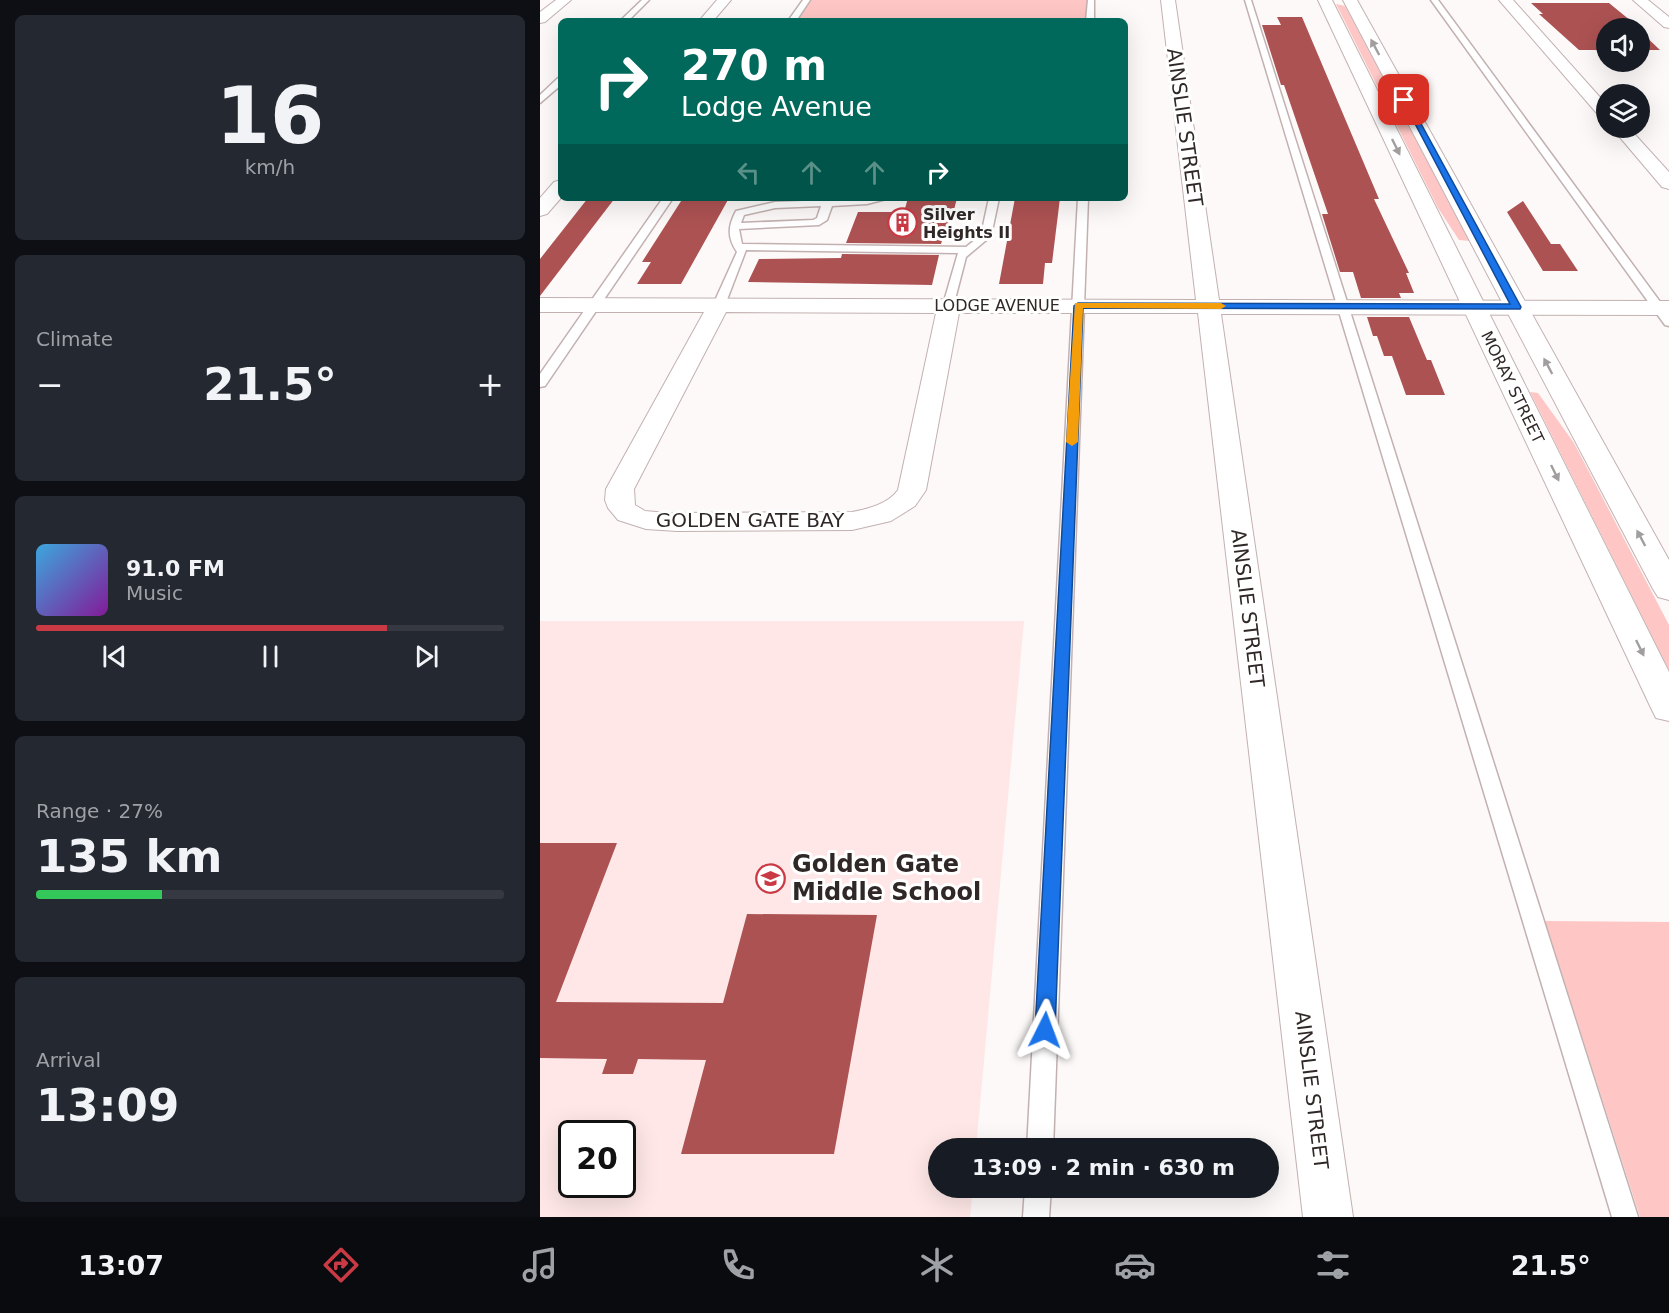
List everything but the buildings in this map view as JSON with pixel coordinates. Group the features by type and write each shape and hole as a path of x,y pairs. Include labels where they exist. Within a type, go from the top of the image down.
{"main road":[{"name":"MORAY STREET","path":"1324,0 1669,708"},
{"name":"MORAY STREET","path":"1350,0 1669,589"}],"street":[{"path":"540,20 564,0"},
{"path":"709,18 724,0"},
{"name":"AINSLIE STREET","path":"1168,0 1328,1217"},
{"path":"1506,0 1596,102"},
{"path":"1640,0 1669,24"},
{"path":"1629,138 1669,183"},
{"path":"540,210 558,189"},
{"name":"LODGE AVENUE","path":"540,305 1516,307 1666,312"},
{"name":"GOLDEN GATE BAY","path":"718,305 620,489 617,500 621,509 637,518 677,522 852,521 881,515 898,505 912,490 949,305"}],"lane":[{"path":"627,18 646,0"},
{"path":"794,18 807,0"},
{"path":"1090,18 1091,0"},
{"path":"1248,0 1625,1217"},
{"path":"1434,0 1666,312"},
{"path":"540,100 558,83"},
{"path":"540,383 666,201"},
{"path":"718,305 740,262 742,252 734,241 734,226 746,201"},
{"path":"740,213 757,206 782,203 842,201"},
{"path":"949,305 961,256 986,236 993,201"},
{"path":"1040,1138 1083,201"},
{"path":"734,226 815,223 822,220 828,202"},
{"path":"739,248 969,250"},
{"path":"1036,1217 1037,1198"}],"shaded area":[{"path":"807,0 1091,0 1090,18 794,18"},
{"path":"1336,4 1345,6 1469,241 1459,240 1438,208"},
{"path":"1530,392 1538,393 1574,443 1669,625 1669,670"},
{"name":"Golden Gate Middle School","path":"540,621 1024,621 977,1138 928,1138 928,1198 972,1198 970,1217 540,1217"},
{"path":"1545,921 1669,922 1669,1217 1640,1217"}],"slow traffic":[{"path":"1072,442 1078,306 1221,306"}],"place":[{"name":"Silver Heights II","path":"902,223"},
{"name":"Golden Gate Middle School","path":"771,878"}],"route":[{"path":"1045,1030 1078,306 1516,307 1404,100"}]}
